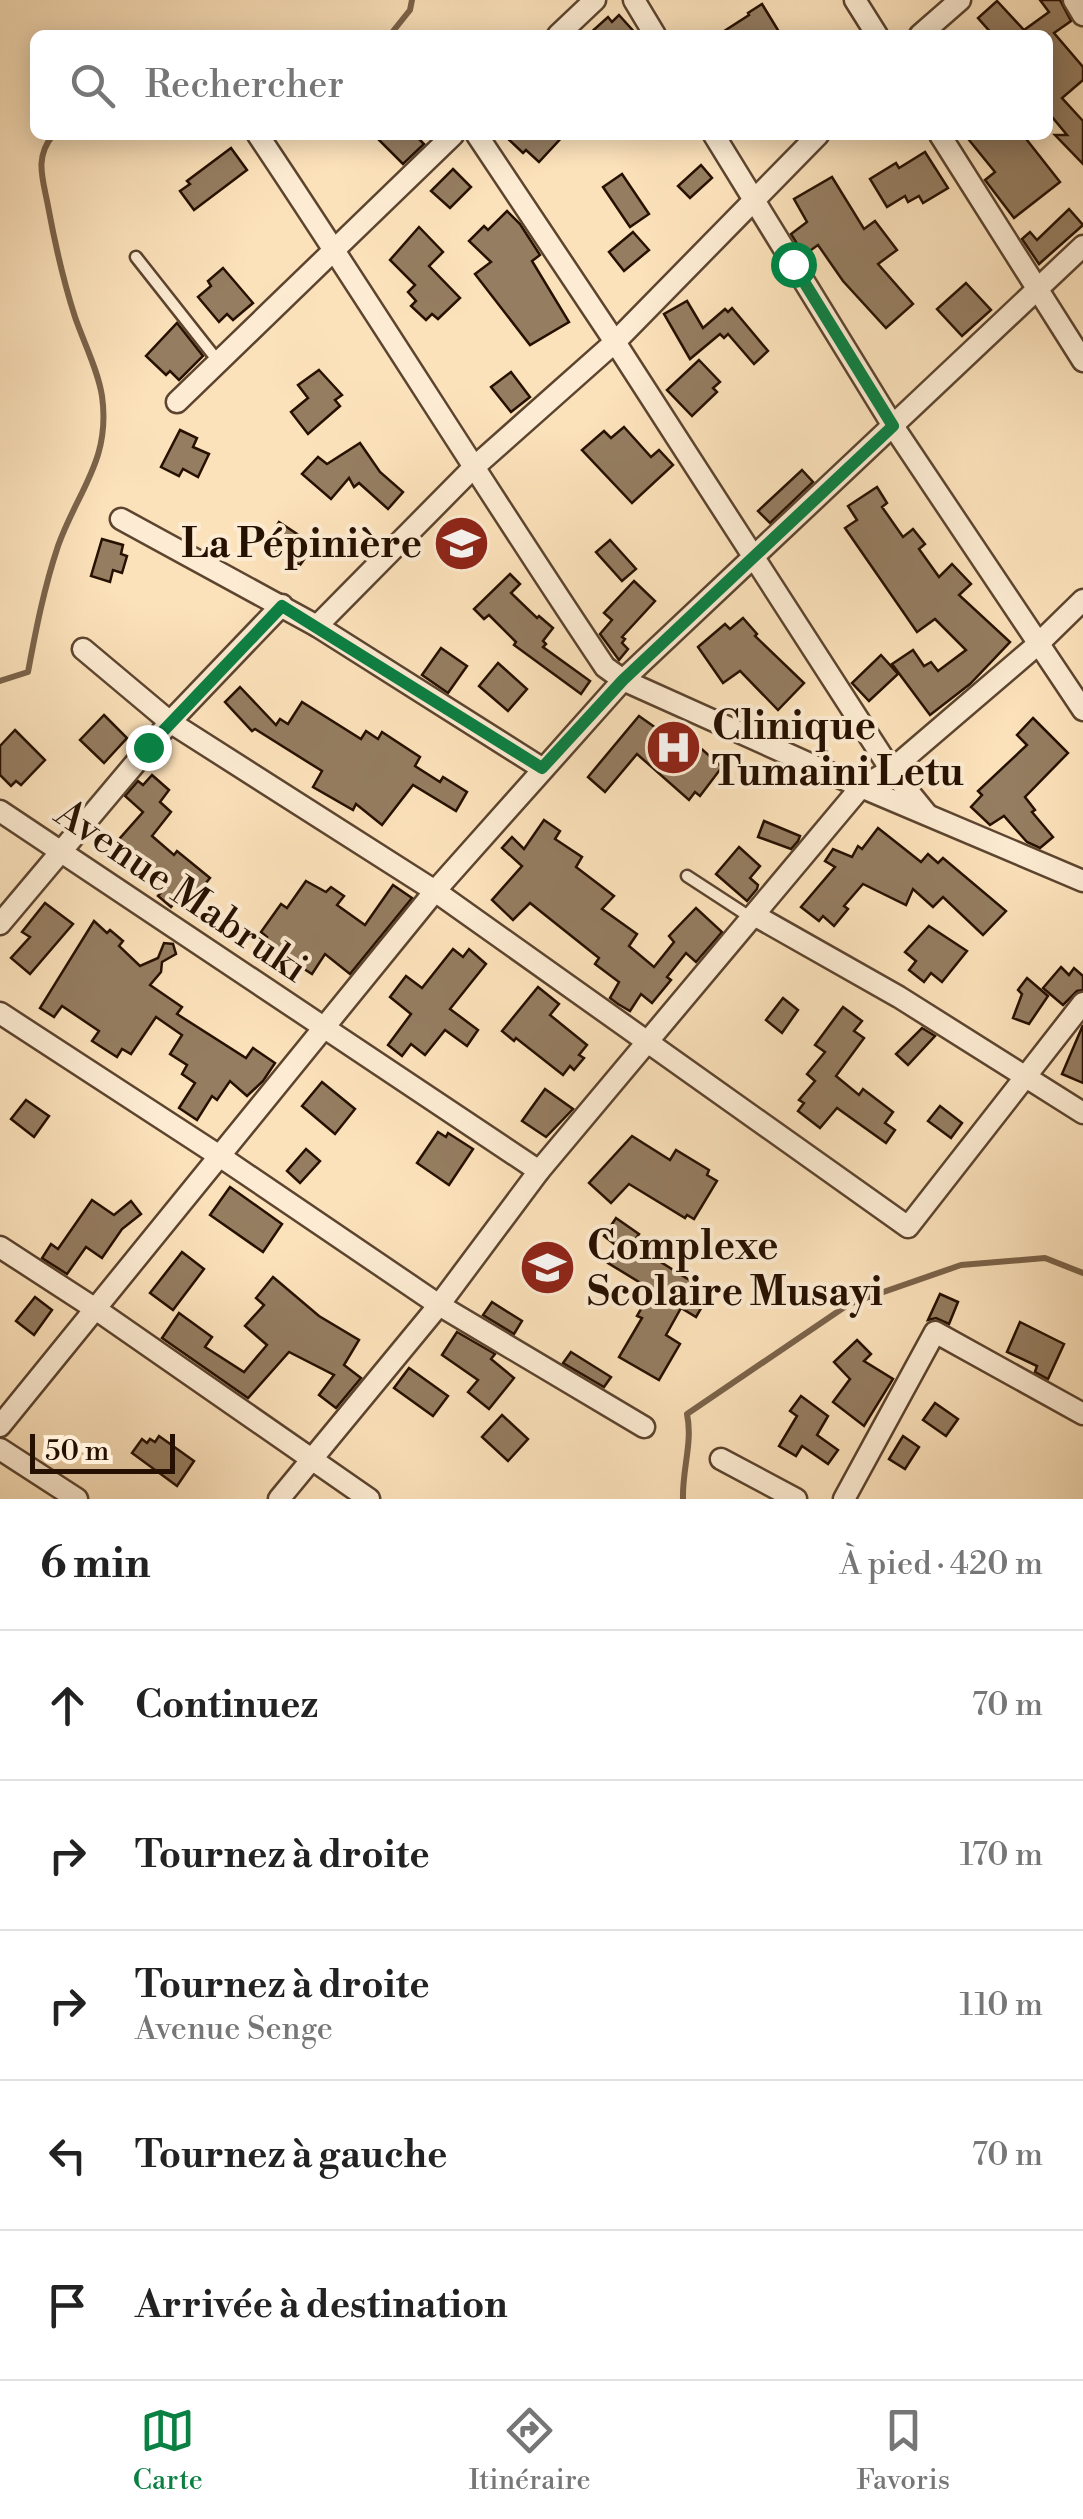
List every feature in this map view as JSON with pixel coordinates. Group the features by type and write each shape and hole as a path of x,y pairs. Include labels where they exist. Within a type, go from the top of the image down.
{"street":[{"path":"563,30 595,0"},
{"path":"634,0 652,30"},
{"path":"854,0 874,30"},
{"path":"926,30 960,0"},
{"path":"1074,0 1083,15"},
{"path":"261,140 604,667 623,680 861,787 1083,881"},
{"path":"177,402 448,140"},
{"path":"480,140 616,342 891,770 927,815"},
{"path":"717,140 893,426 1083,710"},
{"path":"317,626 472,469 616,342 813,140"},
{"path":"943,140 1083,361"},
{"path":"0,1426 435,891 542,768 623,680 1083,246"},
{"path":"121,519 317,626 542,768"},
{"path":"280,1499 439,1305 538,1171 861,787 891,770 1037,645 1083,600"},
{"path":"0,924 170,722 282,606"},
{"path":"83,649 170,722 435,891 908,1227 1083,1003"},
{"name":"Avenue Mabruki","path":"0,810 538,1171"},
{"path":"754,917 899,996 1083,1113"},
{"path":"0,1014 439,1305 644,1427"},
{"path":"0,1247 369,1499"},
{"path":"844,1499 935,1332 1083,1414"},
{"path":"0,1449 77,1499"},
{"path":"721,1458 796,1499"}],"lane":[{"path":"136,257 218,362"},
{"path":"687,876 754,917"}],"building":[{"path":"1040,0 1060,0 1071,21 1054,33 1083,67 1083,80 1062,98 1083,121 1083,164 1055,135 1067,135 1053,118 1053,30 1024,30 1049,12"},
{"path":"997,1 1024,30 989,30 978,18"},
{"path":"762,4 778,30 726,30"},
{"path":"619,15 632,30 594,30 608,17 612,22"},
{"path":"379,140 420,140 424,144 403,164"},
{"path":"509,140 559,140 539,162 526,150 523,153"},
{"path":"969,140 1027,140 1060,182 1014,218 985,180 995,172"},
{"path":"231,148 247,170 194,210 180,191 190,184 187,181"},
{"path":"925,152 948,188 923,203 919,196 908,202 905,196 887,207 870,179"},
{"path":"701,165 712,178 690,198 678,186"},
{"path":"453,169 471,187 450,208 431,191"},
{"path":"622,174 649,214 630,227 603,187"},
{"path":"832,177 864,229 875,221 897,250 878,264 913,304 886,328 843,281 818,245 804,255 791,234 807,222 794,199"},
{"path":"1069,209 1083,225 1039,264 1022,239 1030,232 1037,240"},
{"path":"507,211 540,255 532,261 569,322 530,345 475,274 491,262 469,241 484,226 488,230"},
{"path":"419,227 443,252 429,266 460,298 438,319 432,314 426,320 411,306 416,301 408,292 415,285 390,260"},
{"path":"633,232 649,250 624,271 609,252"},
{"path":"223,268 253,303 233,320 227,314 219,322 198,297"},
{"path":"966,283 991,310 962,336 937,309"},
{"path":"687,301 703,328 725,309 728,312 732,308 768,351 754,364 728,334 724,338 720,334 690,359 664,314"},
{"path":"177,323 203,356 179,380 170,371 166,375 146,356"},
{"path":"699,360 720,382 713,388 717,392 692,416 667,390"},
{"path":"319,370 342,395 335,400 340,406 308,434 291,412 308,398 298,385"},
{"path":"511,372 530,397 511,412 491,387"},
{"path":"624,427 651,457 659,450 673,465 632,503 582,450 604,431 611,438"},
{"path":"180,430 197,438 193,447 209,454 198,477 183,469 179,476 161,467"},
{"path":"360,443 380,472 403,492 388,509 359,483 354,487 349,478 331,499 302,474 318,457 327,464"},
{"path":"802,470 813,482 770,523 758,511"},
{"path":"877,487 887,503 882,507 903,537 913,529 925,544 919,549 939,577 952,564 971,584 959,595 1010,642 970,684 930,715 892,664 913,650 924,666 931,662 938,671 966,650 935,619 917,632 845,528 857,520 848,506"},
{"path":"279,522 314,545 300,565 266,543"},
{"path":"102,539 123,545 121,554 127,556 122,573 113,570 110,582 91,576"},
{"path":"610,540 636,569 622,581 596,552"},
{"path":"510,574 520,584 511,593 553,628 543,647 590,681 581,694 514,645 516,642 489,615 484,619 474,609"},
{"path":"634,581 655,601 622,637 628,649 619,660 600,634 612,620 604,613"},
{"path":"743,618 755,636 804,683 778,710 740,671 723,683 698,647 725,624 730,629"},
{"path":"441,648 467,666 448,693 422,675"},
{"path":"881,655 898,674 869,701 852,683"},
{"path":"498,663 527,689 508,711 479,686"},
{"path":"240,687 276,725 280,719 288,724 302,702 361,739 366,731 378,739 382,732 420,757 415,766 440,782 443,777 467,792 456,811 413,785 382,825 356,804 353,810 313,787 322,771 255,729 252,731 225,702"},
{"path":"104,715 127,738 104,763 80,740"},
{"path":"639,716 666,735 670,731 683,742 688,737 722,767 700,796 695,792 689,800 637,754 605,792 588,777"},
{"path":"1033,718 1068,753 1025,797 1053,837 1040,848 1027,842 1004,816 990,825 971,807 982,795 978,791 1027,745 1017,735"},
{"path":"15,730 45,760 21,785 16,781 11,786 0,775 0,746"},
{"path":"152,775 169,790 160,802 171,812 152,836 210,878 187,906 178,899 171,907 158,896 167,886 144,867 142,870 132,861 124,870 106,854 143,812 125,796 138,781 143,785"},
{"path":"544,820 560,831 555,839 582,857 576,867 614,896 602,909 637,934 629,946 654,967 674,942 669,936 696,908 722,932 696,962 686,953 652,1003 641,994 630,1011 618,1004 610,998 619,982 595,964 599,958 530,903 513,920 492,900 522,866 502,848 512,837 524,849"},
{"path":"764,821 800,836 798,841 791,849 758,837"},
{"path":"878,828 921,862 928,854 938,863 943,858 1006,911 983,935 943,897 933,907 913,889 906,905 863,884 844,906 848,909 834,926 823,916 819,921 801,907 835,867 825,861 833,849 852,857"},
{"path":"739,847 760,866 750,878 757,889 747,901 716,874"},
{"path":"306,881 326,892 331,887 344,896 337,905 365,925 393,885 412,898 350,974 325,954 312,974 260,948 267,937 261,932 281,904 287,908"},
{"path":"45,903 73,924 30,974 11,958 30,937 22,932"},
{"path":"94,921 123,941 119,946 140,966 158,958 164,943 173,944 176,954 162,962 161,972 150,985 182,1007 177,1014 246,1058 253,1048 275,1063 263,1081 247,1096 230,1081 217,1100 212,1096 197,1120 179,1108 195,1083 182,1074 187,1065 170,1054 182,1035 156,1017 131,1054 122,1049 117,1057 92,1041 99,1031 62,1006 54,1017 40,1008"},
{"path":"929,926 967,951 942,982 931,973 924,982 909,970 916,961 905,952"},
{"path":"453,949 463,957 469,949 486,964 450,1009 478,1030 467,1046 445,1030 425,1055 411,1044 402,1056 388,1045 411,1014 390,997 406,976 422,988"},
{"path":"1061,967 1069,975 1074,968 1083,976 1083,990 1063,1005 1043,988"},
{"path":"1027,978 1048,996 1029,1024 1013,1018 1022,994 1018,990"},
{"path":"538,987 559,1004 550,1015 587,1045 579,1055 584,1058 574,1070 570,1066 563,1075 502,1031"},
{"path":"783,998 798,1010 782,1033 766,1020"},
{"path":"843,1007 862,1021 854,1031 864,1038 836,1076 859,1095 863,1089 893,1112 885,1123 895,1130 886,1143 837,1108 820,1128 798,1111 804,1103 799,1100 815,1081 807,1074 825,1052 815,1045"},
{"path":"1083,1025 1083,1083 1062,1074"},
{"path":"922,1028 935,1036 908,1065 896,1054"},
{"path":"322,1082 355,1109 335,1134 302,1106"},
{"path":"545,1089 573,1109 546,1137 522,1121"},
{"path":"26,1100 49,1116 34,1137 11,1119"},
{"path":"940,1106 962,1123 951,1138 928,1121"},
{"path":"438,1132 446,1137 448,1133 473,1149 449,1185 417,1163"},
{"path":"632,1136 670,1160 676,1150 709,1170 707,1175 717,1181 694,1219 687,1215 685,1218 629,1184 611,1203 589,1183"},
{"path":"306,1149 320,1161 300,1183 287,1171"},
{"path":"230,1187 282,1224 263,1252 210,1215"},
{"path":"92,1200 114,1215 131,1201 141,1214 122,1229 102,1258 86,1247 67,1274 42,1258 51,1244 58,1249"},
{"path":"616,1218 639,1234 632,1244 710,1293 696,1317 681,1308 666,1335 680,1344 659,1380 619,1357 642,1318 637,1316 652,1290 608,1263 618,1247 604,1236"},
{"path":"182,1252 204,1269 173,1310 150,1293"},
{"path":"273,1277 319,1316 359,1340 344,1365 361,1378 336,1408 319,1395 334,1375 289,1352 248,1398 162,1338 179,1313 212,1337 205,1347 244,1372 267,1345 245,1326 264,1305 256,1298"},
{"path":"940,1294 958,1302 949,1324 936,1318 928,1320"},
{"path":"35,1297 52,1310 34,1335 16,1321"},
{"path":"492,1302 522,1321 514,1334 483,1315"},
{"path":"1020,1322 1064,1344 1048,1379 1035,1372 1037,1366 1007,1352"},
{"path":"457,1332 495,1354 491,1359 514,1378 489,1409 468,1392 478,1380 442,1355"},
{"path":"857,1340 871,1354 864,1361 893,1379 864,1426 833,1402 850,1379 834,1362"},
{"path":"571,1352 611,1377 604,1387 563,1363"},
{"path":"409,1368 448,1396 433,1416 394,1388"},
{"path":"801,1396 828,1416 817,1435 838,1450 828,1464 802,1446 796,1456 779,1446 797,1416 790,1411"},
{"path":"935,1403 958,1419 946,1436 923,1420"},
{"path":"502,1415 528,1439 508,1461 482,1437"},
{"path":"159,1436 194,1461 177,1486 132,1453 142,1439 155,1442"},
{"path":"903,1436 919,1447 905,1469 889,1459"}],"waterway":[{"path":"394,30 410,10 412,0"},
{"path":"0,681 28,672 53,562 91,474 104,419 100,386 67,289 42,178 42,160 50,140"},
{"path":"683,1499 687,1414 849,1304 961,1265 1045,1258 1083,1273"}],"place":[{"name":"La Pépinière","path":"461,543"},
{"name":"Clinique Tumaini Letu","path":"673,748"},
{"name":"Complexe Scolaire Musayi","path":"548,1268"}],"route":[{"path":"148,747 282,606 542,768 623,680 893,426 793,264"}]}
